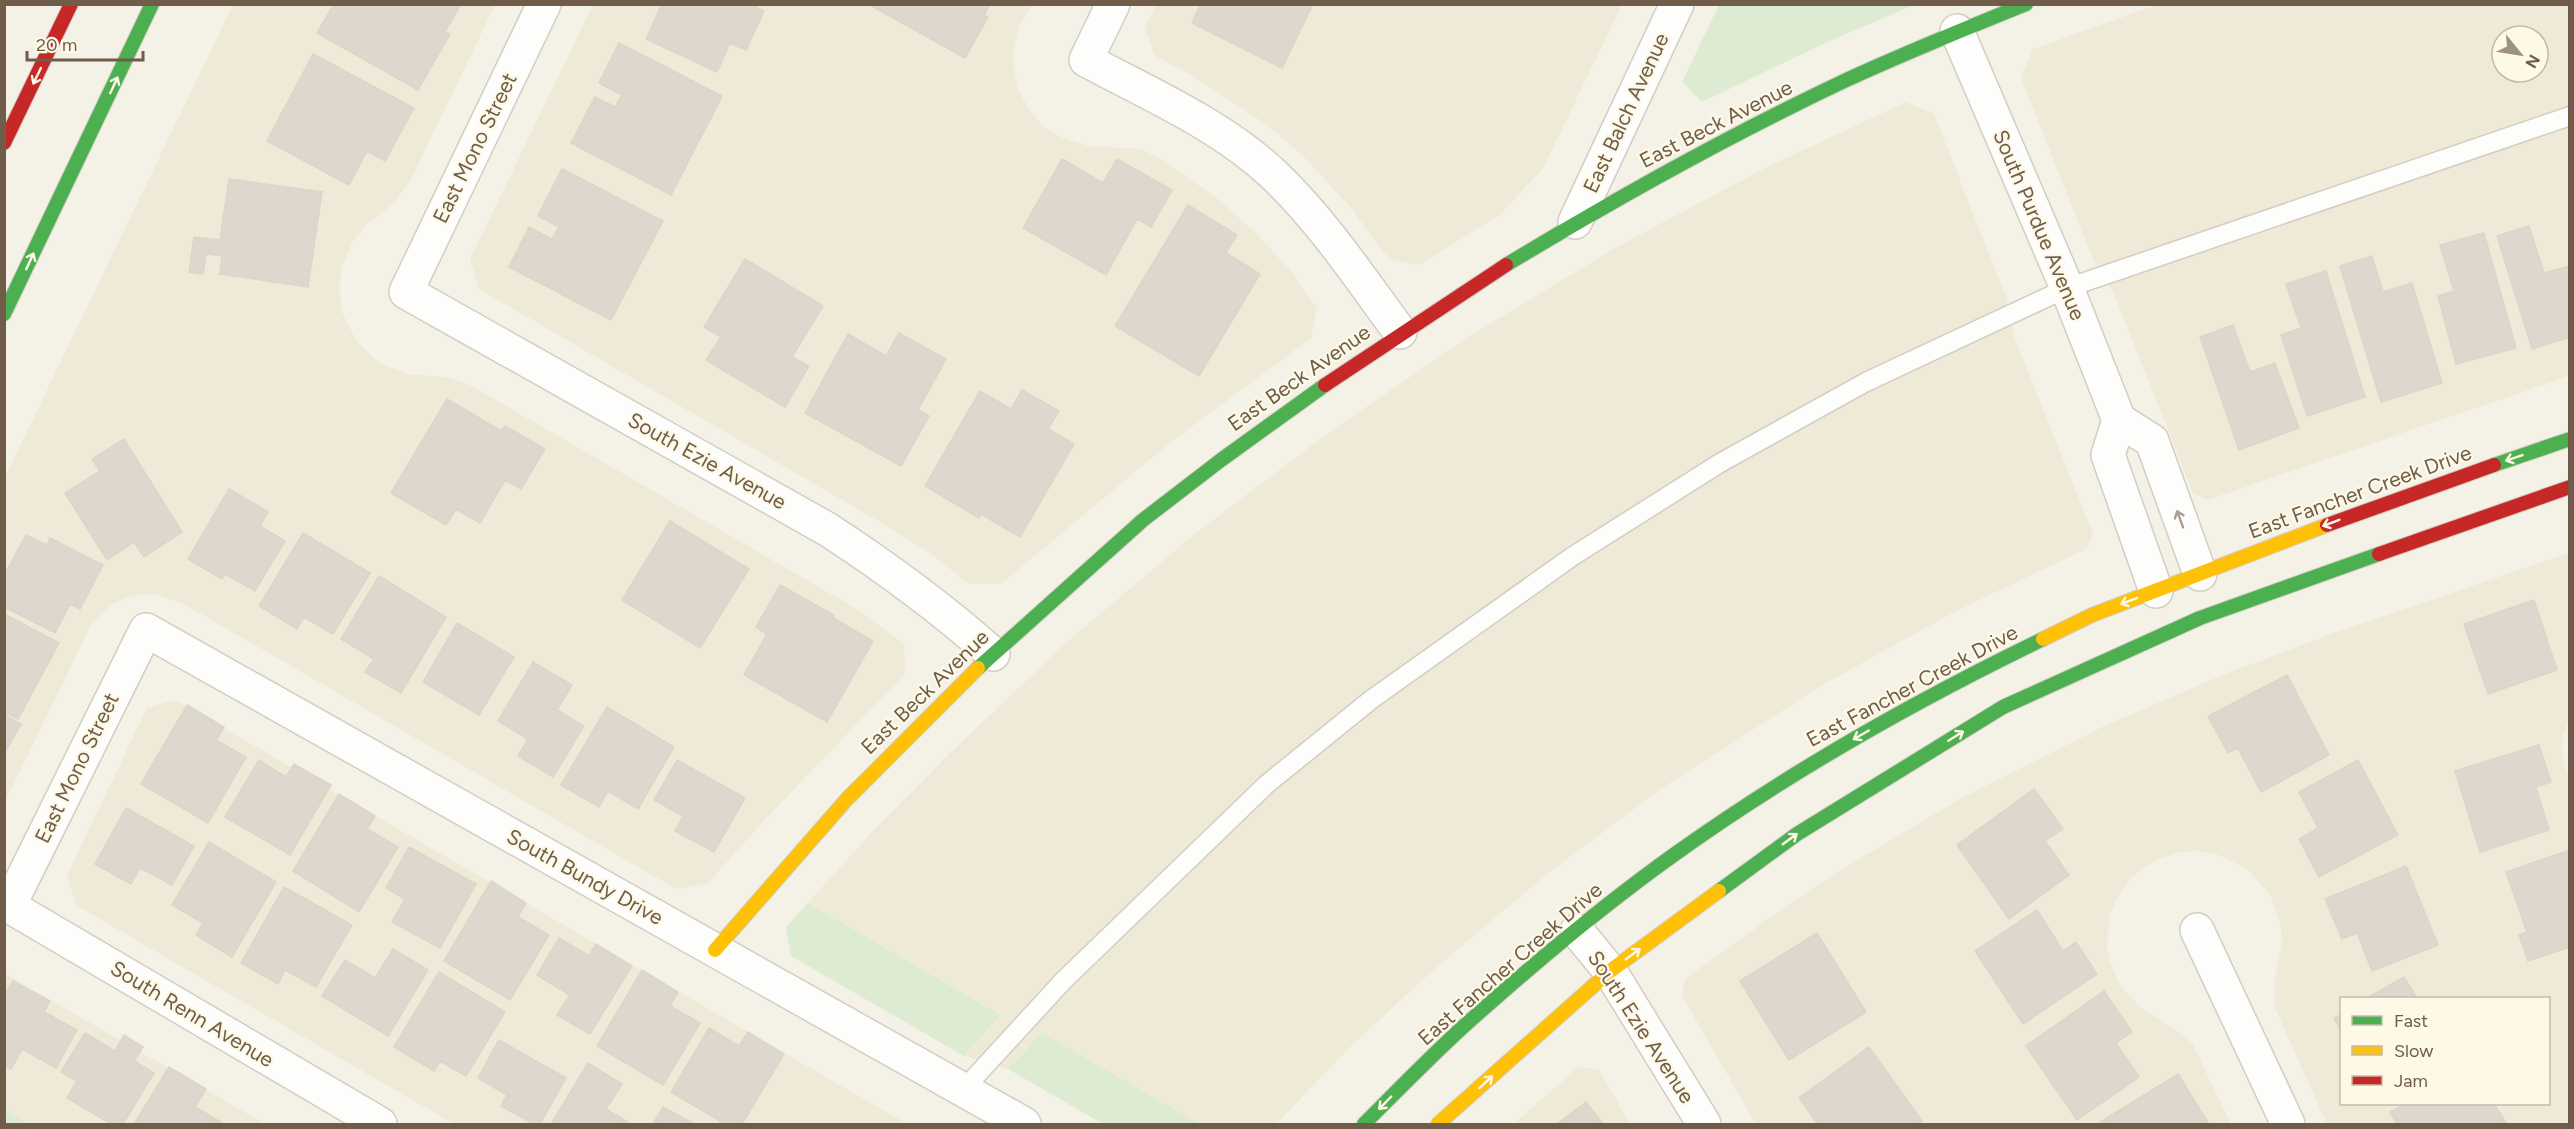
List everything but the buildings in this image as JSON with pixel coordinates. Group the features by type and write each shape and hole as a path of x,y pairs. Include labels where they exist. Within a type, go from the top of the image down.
{"street":[{"path":"4,143 71,4"},
{"path":"4,314 152,4"},
{"name":"East Mono Street","path":"406,292 544,4"},
{"path":"1113,4 1086,60 1209,125 1271,173 1325,231 1400,332"},
{"name":"East Balch Avenue","path":"1575,222 1677,4"},
{"name":"East Beck Avenue","path":"715,950 864,780 993,654 1121,539 1238,447 1400,332 1575,222 1735,135 1957,31 2026,4"},
{"name":"South Purdue Avenue","path":"1957,31 2067,288 2119,420"},
{"name":"South Ezie Avenue","path":"406,292 827,529 892,571 938,606 993,654"},
{"path":"2156,591 2108,455 2119,420 2152,441 2200,574"},
{"name":"East Fancher Creek Drive","path":"1364,1125 1464,1026 1577,931 1675,854 1813,762 1954,682 2092,615 2372,508 2570,439"},
{"path":"1438,1125 1610,971 1797,834 2002,707 2199,618 2570,487"},
{"name":"East Mono Street","path":"7,905 146,630"},
{"name":"South Bundy Drive","path":"146,630 1024,1125"},
{"name":"South Renn Avenue","path":"7,905 380,1125"},
{"path":"2197,930 2288,1125"},
{"name":"South Ezie Avenue","path":"1577,931 1610,971 1704,1125"}],"lane":[{"path":"963,1090 1063,981 1268,784 1372,699 1573,556 1720,462 1866,382 2067,288 2570,116"}],"shaded area":[{"path":"1156,4 1622,5 1543,168 1501,214 1419,265 1389,259 1351,208 1305,158 1267,125 1193,76 1155,56 1145,28"},
{"path":"233,5 495,5 410,181 394,203 366,225 352,243 342,266 339,288 342,312 356,340 379,363 407,374 446,377 472,386 860,611 904,644 905,674 771,813 708,883 676,889 184,604 158,595 142,594 125,598 111,605 91,625 5,802 4,479"},
{"path":"593,5 1032,5 1020,24 1014,46 1014,70 1019,91 1030,111 1044,127 1063,138 1088,146 1140,149 1158,157 1218,199 1256,233 1290,270 1317,308 1311,338 1167,445 1001,584 969,584 930,553 880,522 479,289 470,259"},
{"path":"2156,5 2569,5 2569,376 2207,500 2193,493 2115,296 2093,259 2021,78 2033,49"},
{"path":"1906,102 1934,114 2006,297 2015,339 2093,534 2086,549 1954,612 1824,684 1662,788 1543,877 1430,973 1352,1045 1276,1124 1200,1124 1042,1033 1008,1069 964,1056 1002,1015 808,903 872,832 951,752 1067,642 1196,533 1331,431 1470,336 1615,248 1765,168"},
{"path":"2569,553 2570,715 2562,739 2562,756 2570,783 2569,1124 2327,1124 2275,1008 2275,978 2282,943 2281,926 2270,894 2246,868 2216,854 2197,851 2179,852 2160,858 2129,880 2110,914 2107,946 2110,962 2120,985 2140,1007 2182,1034 2193,1045 2231,1124 1756,1124 1682,996 1685,979 1841,870 1960,799 2102,727 2225,674 2337,632"},
{"path":"175,700 907,1124 454,1124 141,943 76,905 67,875 147,708"},
{"path":"4,973 265,1124 29,1124 25,1122 5,1110"},
{"path":"1578,1067 1599,1070 1630,1124 1514,1124"}],"green space":[{"path":"1719,4 1914,5 1823,44 1702,102 1682,82"},
{"path":"808,903 1001,1015 964,1056 791,956 786,927"},
{"path":"1042,1033 1200,1124 1103,1124 1008,1069"},
{"path":"5,1110 29,1124 5,1124"}],"traffic: fast":[{"path":"4,314 152,4"},
{"path":"1506,265 1671,169 1799,103 1887,62 2026,4"},
{"path":"978,668 1143,520 1325,385"},
{"path":"2494,465 2570,439"},
{"path":"1719,891 1797,834 2003,707 2200,618 2379,554"},
{"path":"1364,1124 1451,1038 1515,981 1594,915 1675,854 1763,794 1901,712 2043,639"}],"traffic: slow":[{"path":"2043,639 2092,615 2327,525"},
{"path":"715,950 847,799 978,668"},
{"path":"1438,1124 1610,971 1719,891"}],"traffic: jam":[{"path":"4,143 71,4"},
{"path":"1325,385 1506,265"},
{"path":"2327,525 2494,465"},
{"path":"2379,554 2570,487"}]}
